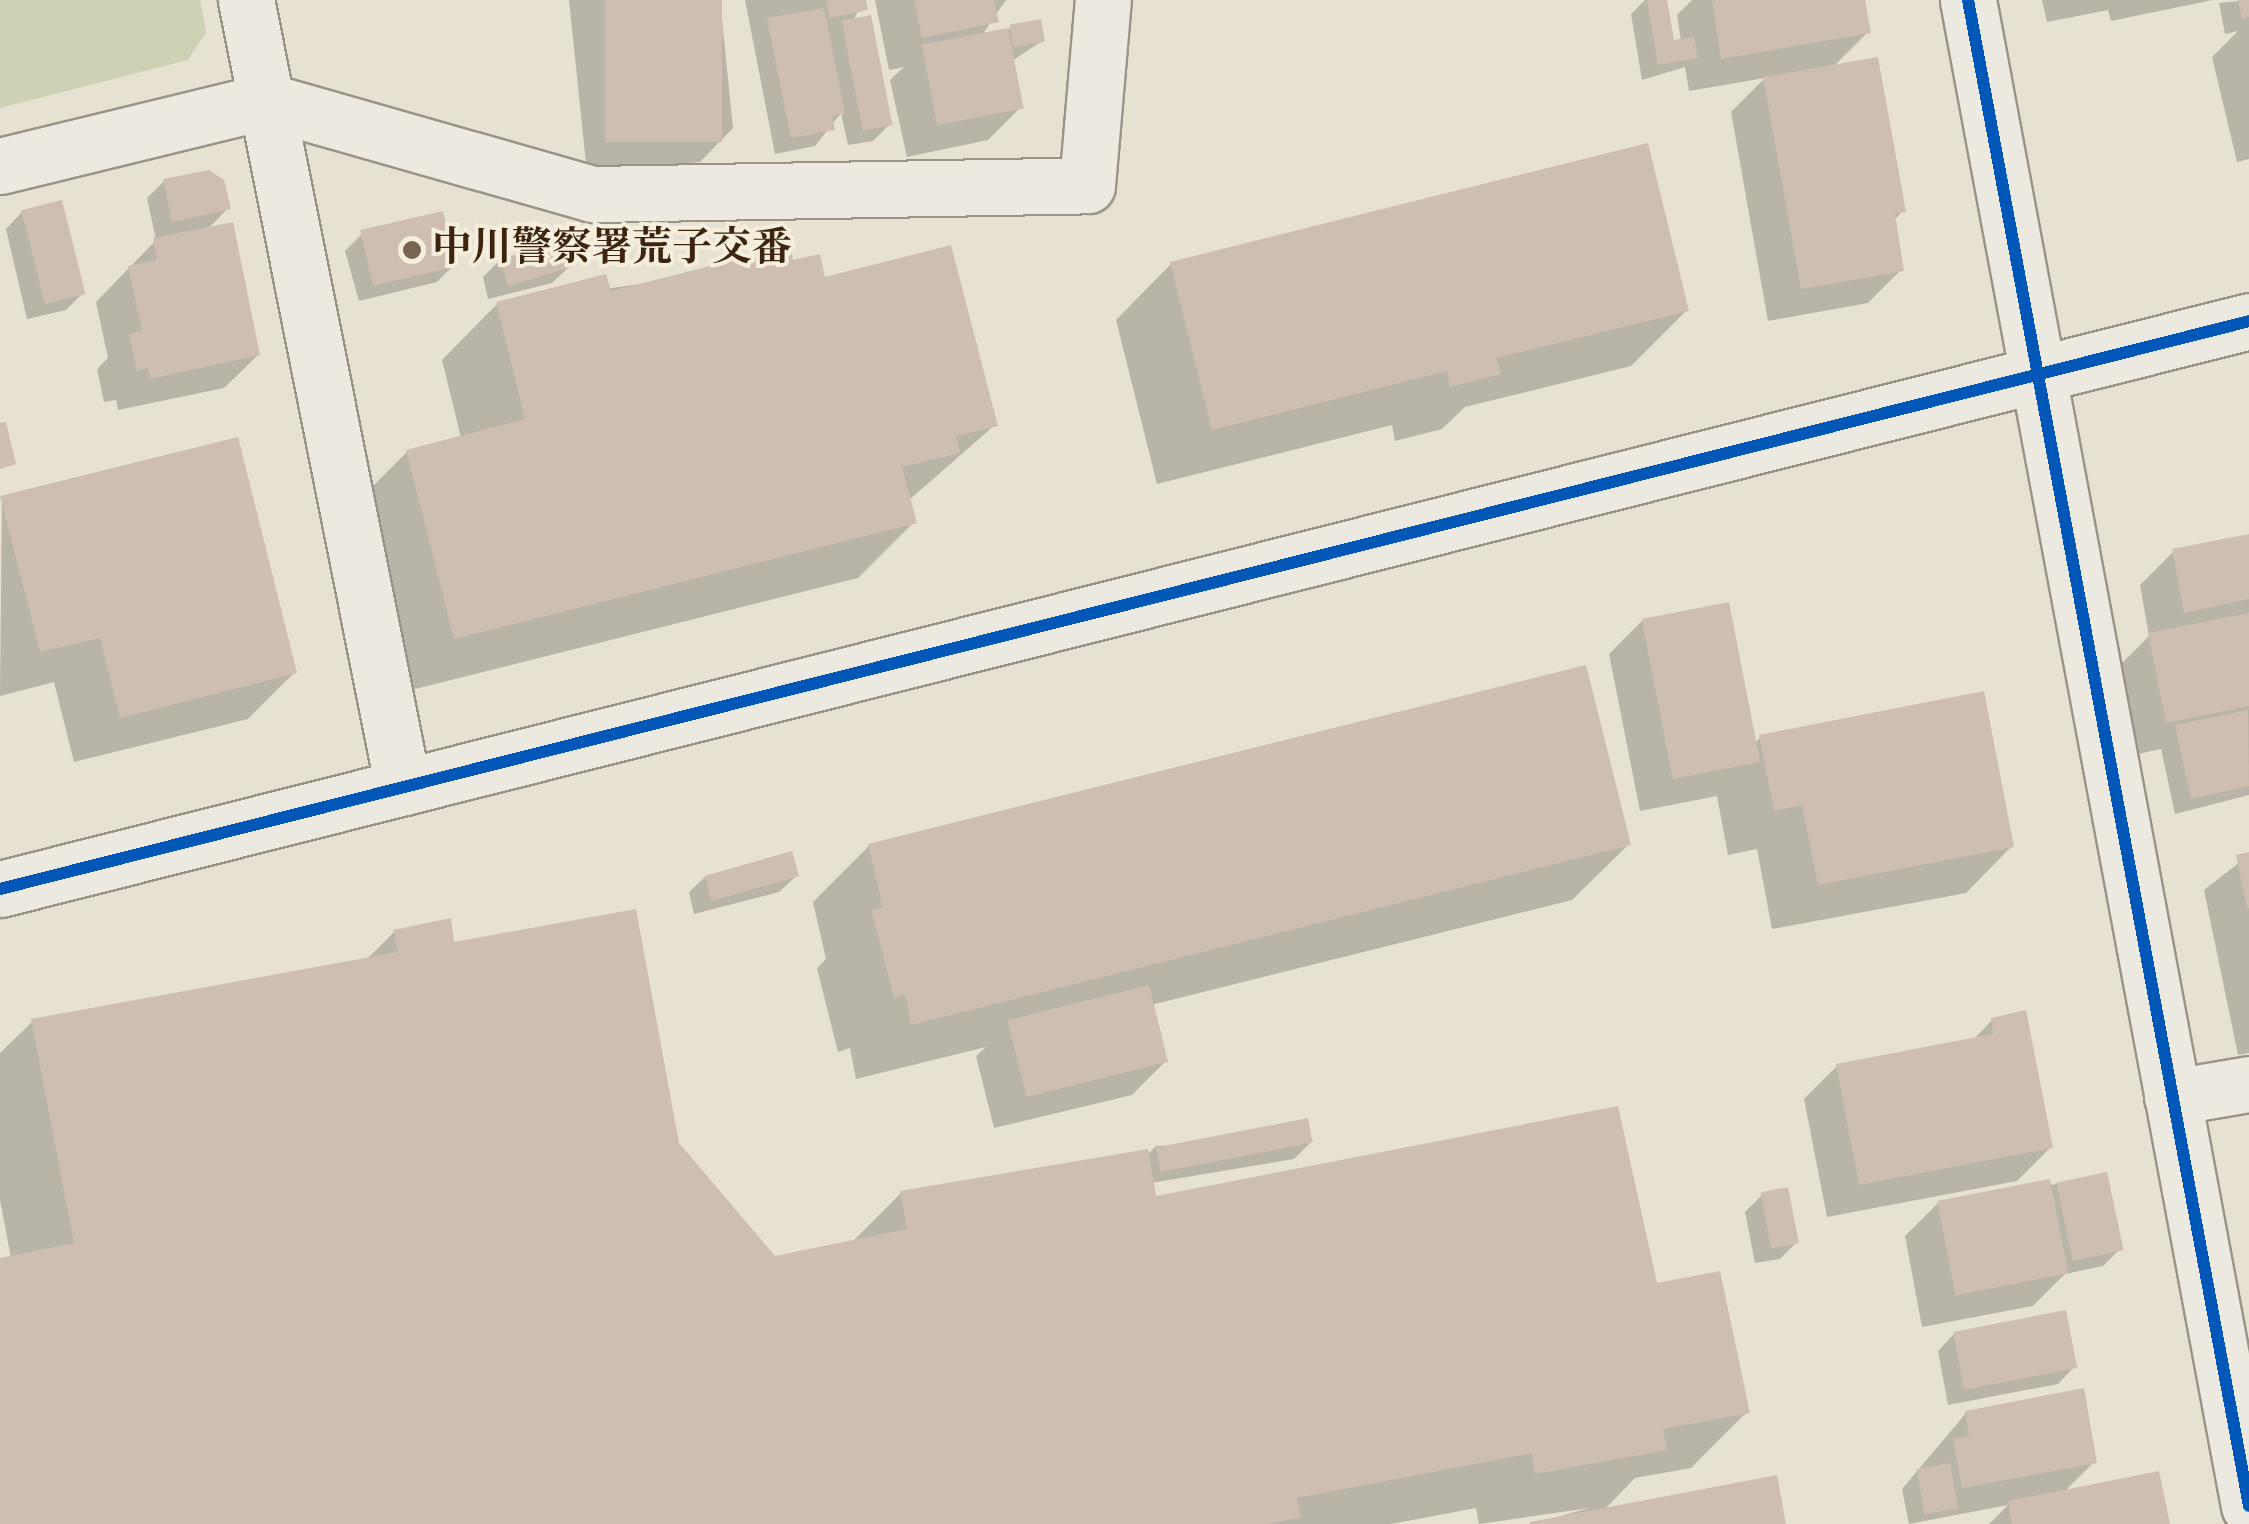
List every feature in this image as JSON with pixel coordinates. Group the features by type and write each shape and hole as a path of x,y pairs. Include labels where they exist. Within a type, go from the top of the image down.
{"street":[{"path":"246,0 403,787"},
{"path":"0,166 266,101 593,194 1087,185 1103,0"},
{"path":"1968,0 2249,1506"},
{"path":"0,889 2249,322"},
{"path":"2172,1097 2249,1084"}],"green space":[{"path":"0,0 200,0 206,32 188,60 0,108"}],"building":[{"path":"605,0 722,0 722,142 605,142"},
{"path":"826,0 866,0 868,10 830,18"},
{"path":"914,0 994,0 999,22 922,38"},
{"path":"1647,0 1667,0 1674,40 1694,37 1698,58 1658,65"},
{"path":"1712,0 1865,0 1871,33 1721,59"},
{"path":"2238,0 2249,0 2249,17 2242,19"},
{"path":"824,8 845,113 832,116 835,130 791,138 767,18"},
{"path":"871,15 892,125 863,131 842,21"},
{"path":"1041,19 1045,42 1013,47 1009,25"},
{"path":"1008,28 1024,108 937,125 922,45"},
{"path":"1878,57 1906,212 1895,214 1904,271 1801,289 1763,77"},
{"path":"1648,143 1689,311 1496,358 1501,374 1450,387 1447,371 1212,430 1170,262"},
{"path":"209,170 224,180 231,209 172,222 163,179"},
{"path":"62,200 85,294 45,304 21,210"},
{"path":"443,211 456,267 373,286 360,230"},
{"path":"233,222 260,355 150,379 148,368 137,371 129,334 142,331 128,266 157,260 153,238"},
{"path":"564,240 572,267 508,286 500,260"},
{"path":"951,245 998,426 956,436 960,453 902,467 917,523 454,639 406,450 525,419 496,302 606,274 611,291 790,246 793,260 820,254 825,277"},
{"path":"6,422 16,464 0,469 0,423"},
{"path":"238,437 297,673 120,718 100,638 40,652 0,496"},
{"path":"2249,534 2249,599 2184,613 2172,549"},
{"path":"1729,602 1760,762 1673,779 1642,619"},
{"path":"2249,613 2249,706 2166,723 2148,633"},
{"path":"1586,665 1631,845 911,1025 905,994 894,998 871,910 883,908 868,844"},
{"path":"1984,691 2014,847 1818,885 1802,805 1774,811 1759,735"},
{"path":"2248,710 2249,786 2191,799 2175,725"},
{"path":"792,851 799,876 712,901 705,876"},
{"path":"2249,852 2249,908 2247,908 2236,855"},
{"path":"636,909 679,1143 775,1256 907,1229 900,1191 1148,1149 1156,1196 1618,1106 1657,1283 1720,1271 1750,1413 1663,1429 1667,1450 1535,1474 1532,1453 1297,1498 1301,1517 1267,1524 0,1524 0,1258 74,1243 31,1019 398,952 393,930 451,918 454,942"},
{"path":"1149,985 1168,1062 1026,1097 1007,1020"},
{"path":"2026,1010 2053,1148 1859,1185 1836,1064 1993,1034 1991,1018"},
{"path":"1308,1118 1313,1143 1161,1172 1156,1148"},
{"path":"2107,1172 2124,1250 2073,1261 2056,1183"},
{"path":"2050,1179 2068,1273 1955,1295 1937,1201"},
{"path":"1788,1187 1799,1243 1771,1248 1761,1192"},
{"path":"2066,1310 2077,1368 1964,1390 1953,1332"},
{"path":"2084,1388 2097,1463 1962,1488 1953,1438 1969,1436 1965,1411"},
{"path":"1950,1463 1958,1508 1925,1514 1917,1469"},
{"path":"2159,1471 2170,1524 2012,1524 2008,1501"},
{"path":"1777,1475 1786,1524 1530,1524 1530,1522"}],"cycle path":[{"path":"1968,0 2249,1506"},
{"path":"0,889 2249,321"}],"place":[{"name":"中川警察署荒子交番","path":"412,250"}]}
